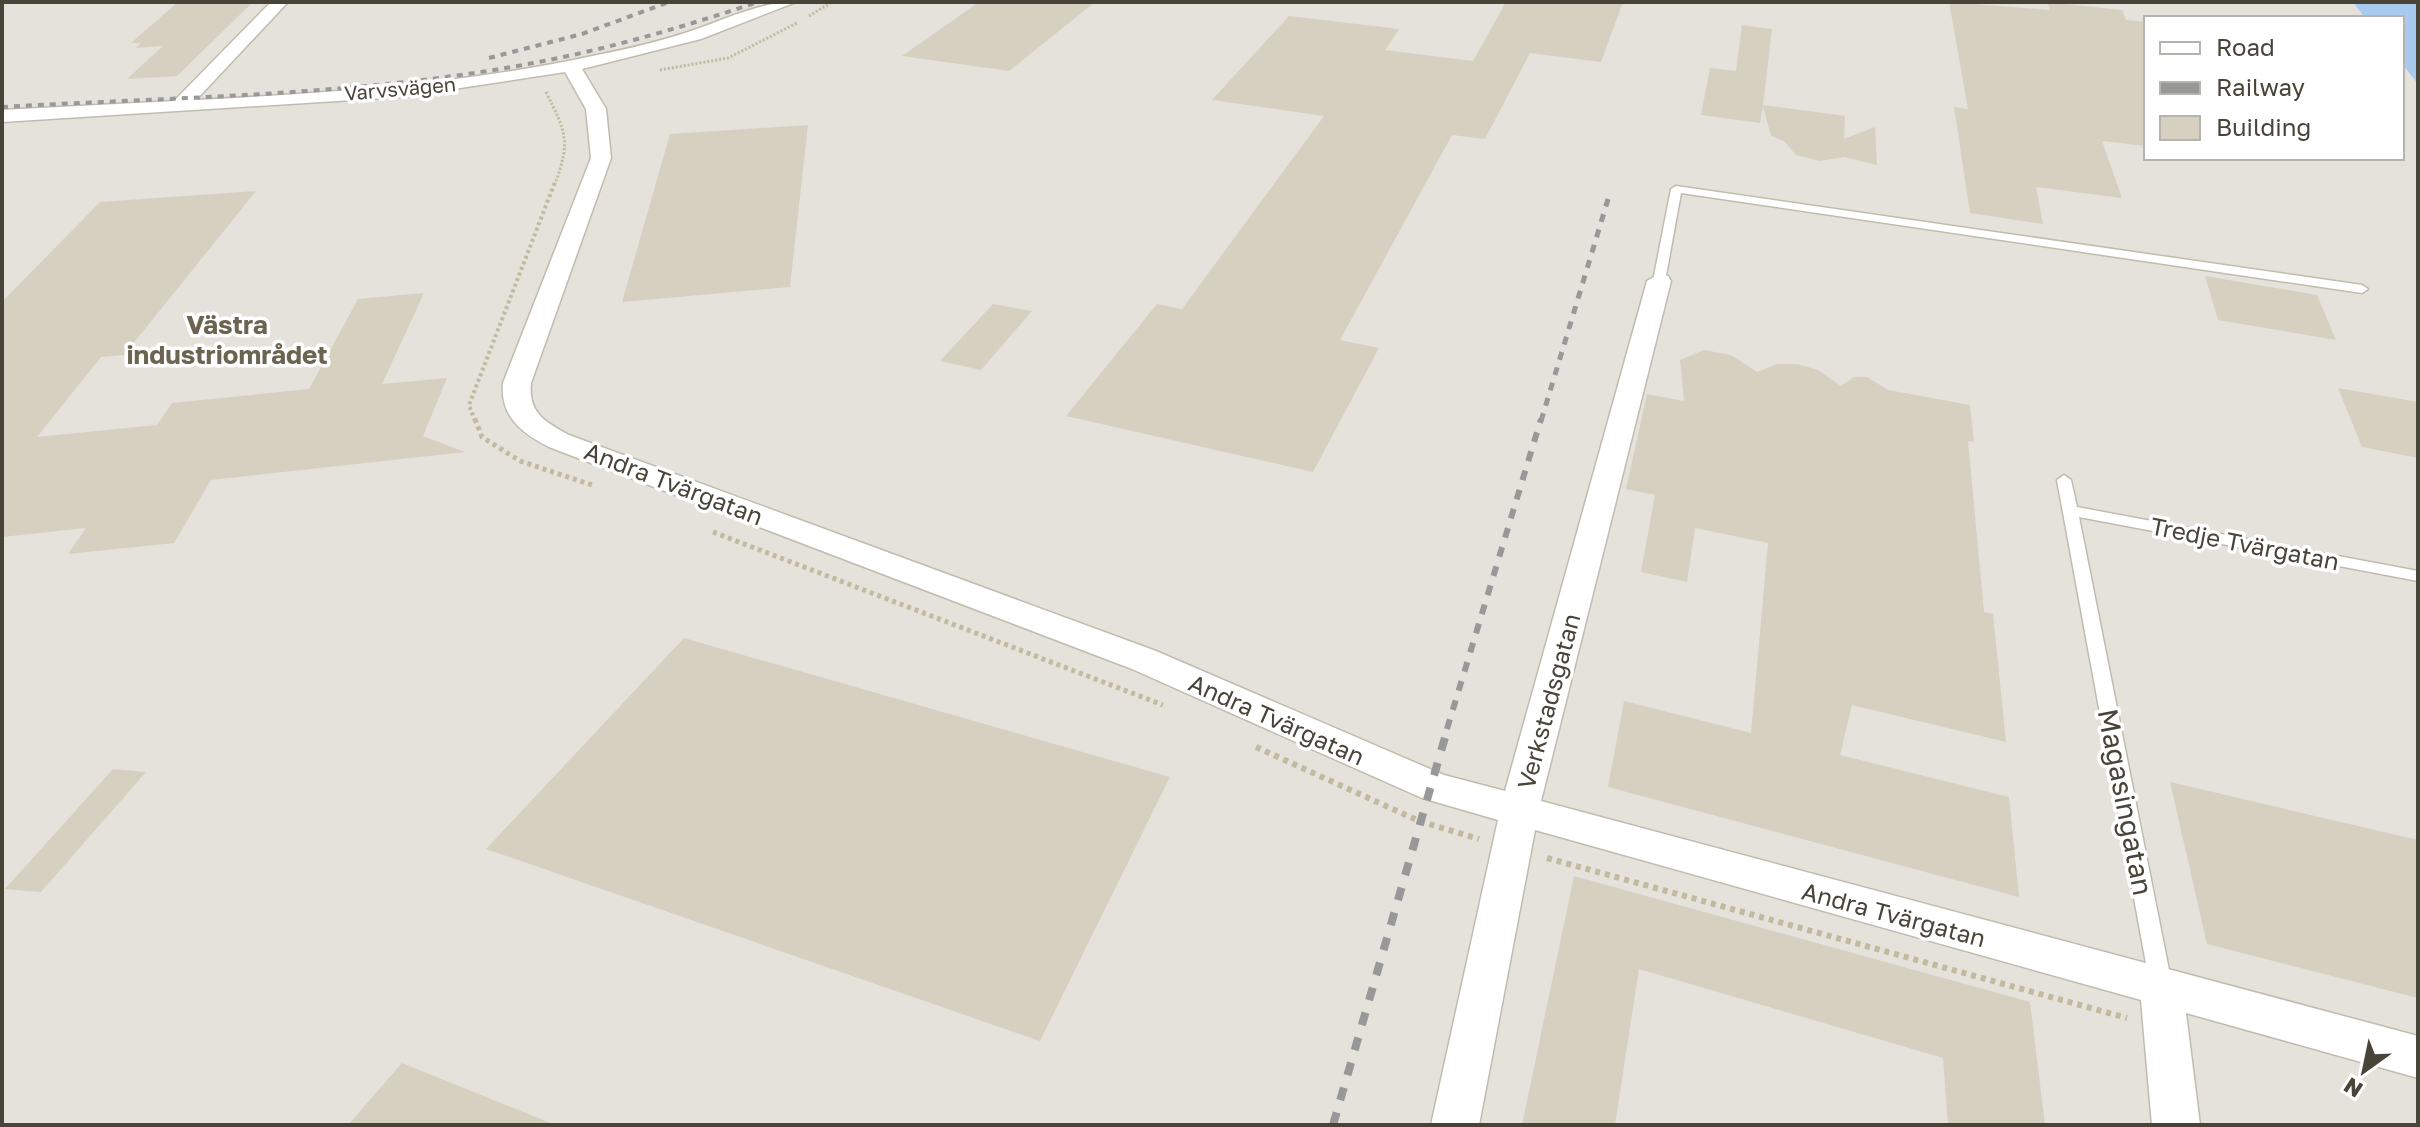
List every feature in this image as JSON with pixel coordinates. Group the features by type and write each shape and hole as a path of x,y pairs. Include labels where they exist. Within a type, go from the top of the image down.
{"street":[{"path":"181,105 280,2"},
{"name":"Varvsvägen","path":"2,116 396,89 571,67 721,28 788,2"},
{"name":"Andra Tvärgatan","path":"571,67 596,100 603,130 601,158 517,383 514,397 518,413 534,428 559,441 1144,660 1430,785 1519,812 2418,1057"},
{"name":"Verkstadsgatan","path":"1455,1125 1519,812 1659,281"},
{"name":"Magasingatan","path":"2161,985 2169,1030 2176,1125"}],"lane":[{"path":"1659,281 1676,189 2362,289"},
{"name":"Magasingatan","path":"2064,480 2161,985"},
{"name":"Tredje Tvärgatan","path":"2071,511 2418,576"}],"path":[{"path":"531,90 545,89 560,121 567,152 469,405 482,437 520,461 603,489"},
{"path":"703,528 1167,707"},
{"path":"1247,743 1419,821 2169,1030"}],"shaded area":[{"path":"2,2 2353,2 2364,16 2144,16 2144,160 2404,160 2404,66 2418,84 2418,1125 2,1125"}],"water":[{"path":"2353,2 2418,2 2418,84 2404,66 2404,16 2364,16"}],"building":[{"path":"178,2 253,2 177,76 127,79 163,46 136,48 141,43 131,43"},
{"path":"979,2 1095,2 1009,71 902,56"},
{"path":"1506,2 1623,2 1601,62 1530,53 1485,139 1452,135 1340,340 1379,348 1313,472 1066,416 1157,304 1182,309 1324,116 1212,100 1289,16 1399,29 1385,50 1473,61"},
{"path":"1949,2 2050,10 2047,2 2122,10 2126,20 2144,22 2144,146 2102,141 2122,198 2036,187 2043,224 1970,213 1954,107 1968,109"},
{"path":"1742,25 1772,29 1763,105 1845,116 1844,139 1875,127 1877,165 1844,157 1820,161 1796,155 1784,141 1771,136 1763,106 1760,123 1701,115 1710,68 1736,71"},
{"path":"808,125 790,287 622,302 670,134"},
{"path":"256,191 124,355 101,357 37,437 157,425 172,403 309,389 358,299 424,293 382,384 447,378 423,436 465,452 211,480 174,543 68,554 86,528 2,537 2,302 100,202"},
{"path":"2205,276 2317,295 2336,340 2218,320"},
{"path":"993,304 1032,311 981,370 940,361"},
{"path":"1704,350 1731,355 1757,372 1777,364 1797,364 1818,370 1841,386 1854,377 1867,377 1888,390 1970,405 1974,442 1968,441 1984,612 1993,614 2006,742 1852,705 1840,755 2009,797 2019,897 1608,787 1624,701 1751,733 1768,543 1695,528 1687,582 1641,572 1655,495 1626,489 1647,394 1684,401 1680,360"},
{"path":"2338,388 2418,402 2418,458 2362,447"},
{"path":"684,638 1170,777 1040,1041 486,849"},
{"path":"113,769 146,772 41,892 5,889"},
{"path":"2170,782 2418,840 2418,998 2207,944"},
{"path":"1574,876 2030,1002 2045,1125 1948,1125 1943,1058 1639,969 1615,1125 1522,1125"},
{"path":"402,1063 553,1124 553,1125 348,1125"}],"railway":[{"path":"489,58 582,34 669,2"},
{"path":"2,107 291,92 435,78 506,68 600,49 758,2"},
{"path":"1541,421 1609,196"},
{"path":"1447,729 1541,419"},
{"path":"1333,1125 1448,727"}],"district":[{"name":"Västra industriområdet","path":"227,339"}]}
